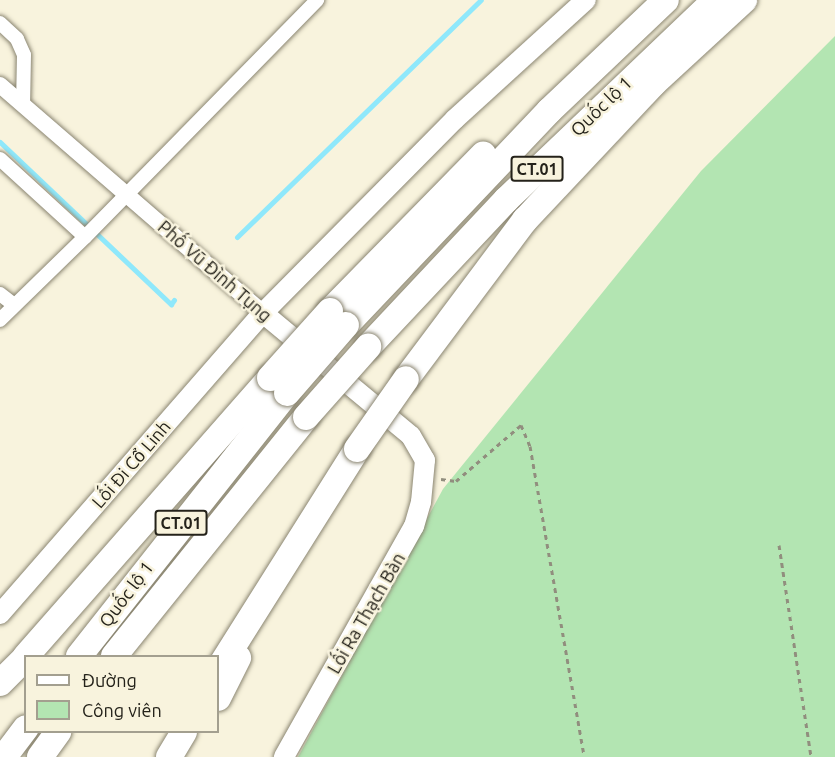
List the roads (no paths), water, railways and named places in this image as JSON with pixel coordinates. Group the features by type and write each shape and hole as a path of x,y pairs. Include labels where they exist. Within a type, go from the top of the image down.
{"highway":[{"path":"338,318 563,75 626,16 650,0"},
{"name":"Quốc lộ 1","path":"338,318 666,0"},
{"name":"Quốc lộ 1","path":"116,655 306,417 368,347 506,200 715,0"},
{"path":"219,668 325,496 357,449 406,379 525,220 653,84 744,0"},
{"name":"CT.01","path":"278,385 338,318"},
{"path":"28,655 278,385"},
{"name":"Quốc lộ 1","path":"80,655 278,385"},
{"path":"219,696 325,496"},
{"path":"0,683 24,659"},
{"path":"4,757 24,731"},
{"path":"40,757 57,733"},
{"path":"169,757 183,733"},
{"path":"189,757 201,733"}],"main road":[{"name":"Lối Đi Cổ Linh","path":"0,614 263,313 455,119 586,0"},
{"name":"Phố Vũ Đình Tụng","path":"263,313 411,436 424,469"},
{"name":"Lối Ra Thạch Bàn","path":"284,757 414,526 424,469"}],"street":[{"path":"0,320 122,201 317,0"},
{"path":"0,23 17,39 24,55 23,105"},
{"name":"Phố Vũ Đình Tụng","path":"0,85 122,201 263,313"},
{"path":"0,159 85,237"},
{"path":"0,294 14,305"}],"waterway":[{"path":"237,237 481,0"},
{"path":"0,142 171,304 174,300"}]}
